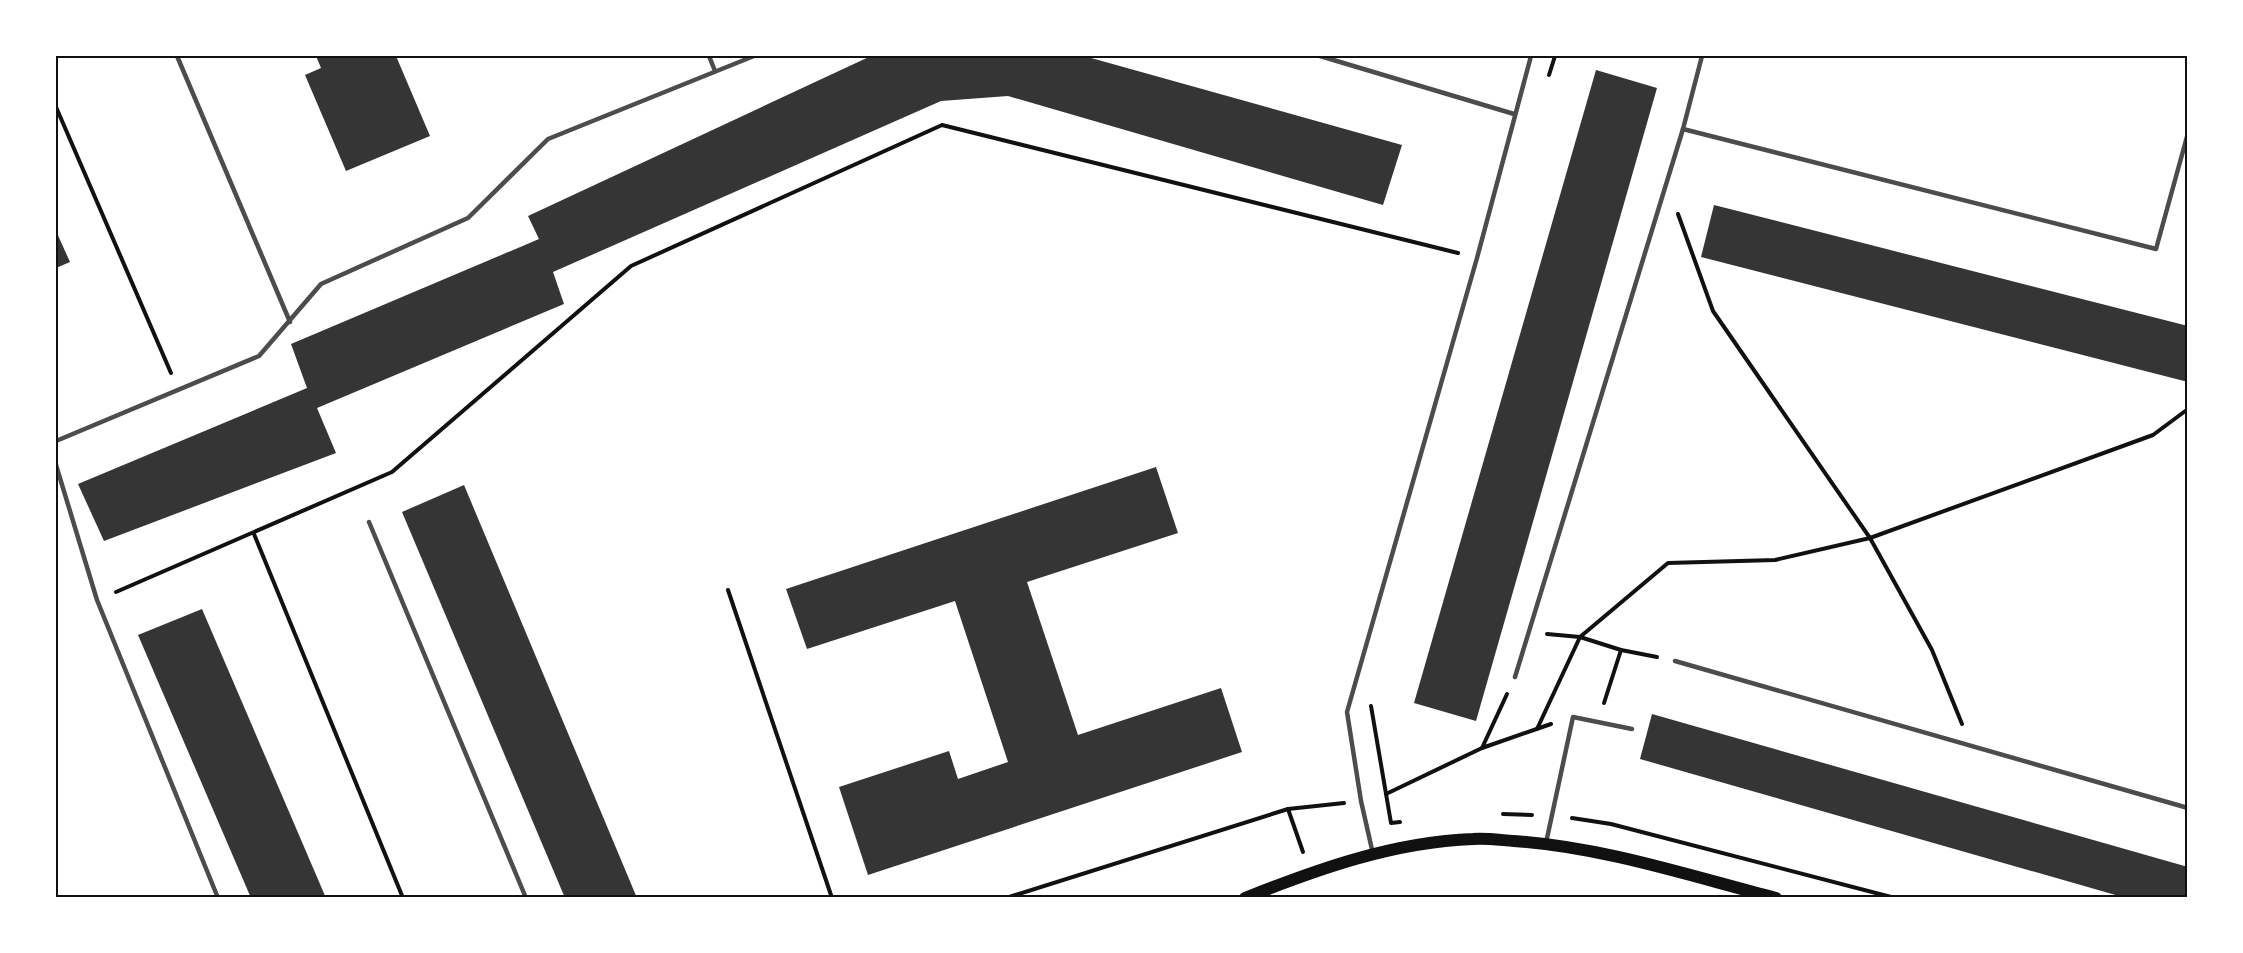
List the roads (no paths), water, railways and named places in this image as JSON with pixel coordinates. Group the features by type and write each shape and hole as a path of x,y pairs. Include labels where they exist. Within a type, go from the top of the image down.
{"main road":[{"path":"1245,897 1311,872 1373,854 1422,844 1474,838 1546,843 1619,858 1776,897"}],"lane":[{"path":"177,56 290,322"},
{"path":"709,56 716,71"},
{"path":"56,441 260,356 321,284 468,218 548,139 754,56"},
{"path":"1320,56 1514,114"},
{"path":"1373,854 1361,801 1347,712 1477,258 1531,56"},
{"path":"1515,677 1667,183 1702,56"},
{"path":"1683,129 2156,249 2187,133"},
{"path":"56,465 97,600 218,897"},
{"path":"369,522 526,897"},
{"path":"1675,661 2187,808"},
{"path":"1546,843 1573,717 1632,729"}]}
